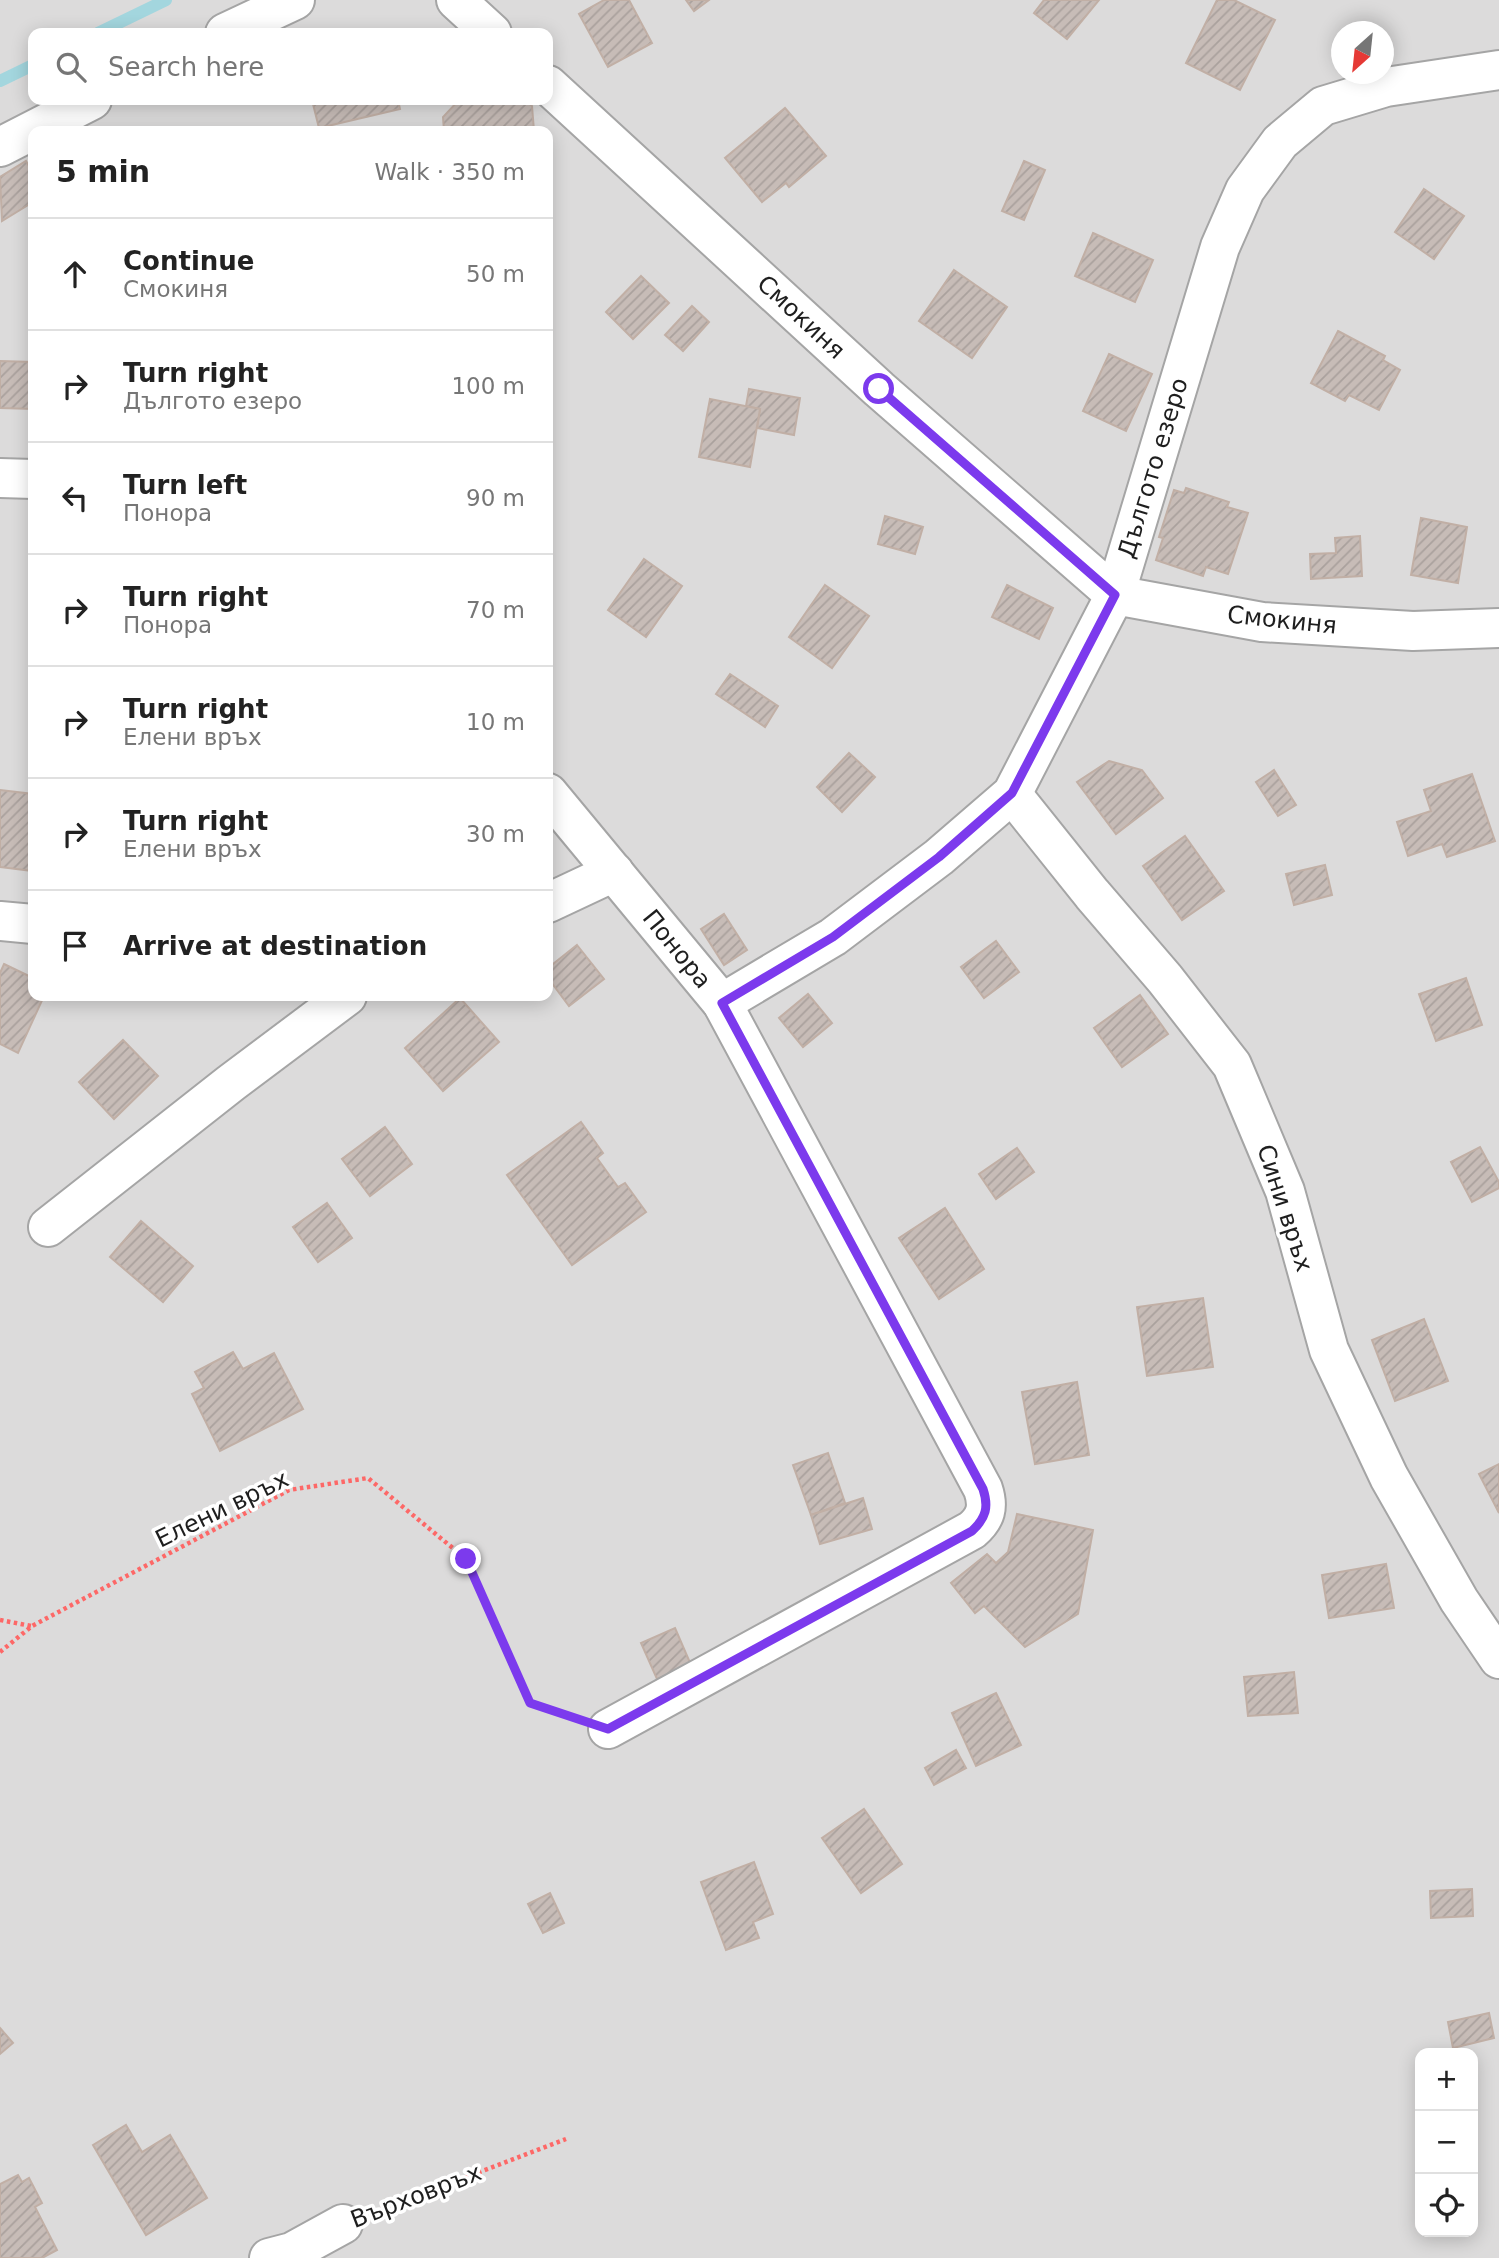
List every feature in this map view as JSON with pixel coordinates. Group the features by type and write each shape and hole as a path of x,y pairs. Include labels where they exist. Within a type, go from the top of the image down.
{"street":[{"path":"236,28 295,0"},
{"path":"456,0 487,28"},
{"name":"Дългото езеро","path":"722,1003 833,937 939,857 1012,793 1115,595 1220,247 1245,190 1280,142 1323,106 1387,87 1499,70"},
{"name":"Смокиня","path":"553,90 879,389 1115,595 1262,622 1413,631 1499,628"},
{"path":"41,126 82,105"},
{"path":"0,147 28,133"},
{"path":"0,478 28,479"},
{"name":"Сини връх","path":"1012,793 1232,1065 1285,1191 1329,1350 1389,1477 1459,1600 1499,1659"},
{"name":"Понора","path":"553,799 722,1003 987,1500 982,1522 972,1531 608,1729"},
{"path":"553,901 614,872"},
{"path":"0,921 28,924"},
{"path":"48,1227 340,1001"},
{"name":"Върховръх","path":"269,2258 292,2252 343,2224"}],"path":[{"name":"Елени връх","path":"0,1652 32,1626 289,1490 368,1478 466,1559 530,1703 608,1729"},
{"path":"0,1620 32,1626"},
{"name":"Върховръх","path":"343,2224 566,2139"}],"shaded area":[{"path":"0,0 1499,0 1499,2258 0,2258"}],"building":[{"path":"604,0 629,0 652,43 608,67 579,14"},
{"path":"686,0 709,0 694,11"},
{"path":"1044,0 1099,0 1067,39 1034,13"},
{"path":"1217,0 1234,0 1275,20 1240,90 1186,63"},
{"path":"313,105 399,105 400,109 318,126"},
{"path":"454,105 531,105 534,126 444,126 443,117"},
{"path":"785,108 826,156 789,187 786,183 762,202 725,158"},
{"path":"26,161 28,164 28,205 2,221 0,177"},
{"path":"1024,161 1045,170 1024,220 1002,211"},
{"path":"1424,189 1464,216 1434,259 1395,232"},
{"path":"1093,233 1153,260 1135,302 1075,276"},
{"path":"954,270 1007,307 972,358 919,321"},
{"path":"641,276 669,303 633,339 606,312"},
{"path":"692,306 709,322 683,351 665,335"},
{"path":"1338,331 1385,356 1383,360 1400,370 1379,410 1349,395 1345,401 1311,383"},
{"path":"1109,354 1152,374 1126,431 1083,411"},
{"path":"0,361 28,362 28,409 0,408"},
{"path":"749,389 800,398 794,435 757,428 760,409 746,406"},
{"path":"710,399 760,409 750,467 699,457"},
{"path":"1186,488 1229,502 1227,507 1248,513 1228,574 1206,567 1203,576 1156,560 1163,538 1159,537 1174,490 1184,493"},
{"path":"885,516 923,527 915,554 878,544"},
{"path":"1421,518 1467,527 1458,583 1411,575"},
{"path":"1360,536 1362,576 1311,579 1310,554 1336,553 1335,538"},
{"path":"644,559 682,586 646,637 608,610"},
{"path":"825,585 869,616 832,668 789,637"},
{"path":"1007,585 1053,608 1039,639 992,617"},
{"path":"730,674 778,706 765,727 716,694"},
{"path":"849,753 875,777 842,812 817,787"},
{"path":"1109,761 1142,770 1163,798 1116,834 1077,782"},
{"path":"1274,770 1296,805 1278,816 1256,782"},
{"path":"1472,774 1495,841 1447,857 1442,844 1408,856 1397,822 1431,811 1424,790"},
{"path":"0,790 28,793 28,870 0,867"},
{"path":"1185,836 1224,891 1182,920 1143,866"},
{"path":"1325,865 1332,895 1294,905 1286,874"},
{"path":"724,914 747,950 724,965 701,929"},
{"path":"996,941 1019,972 984,998 961,967"},
{"path":"577,945 604,979 569,1006 553,985 553,964"},
{"path":"4,964 28,976 28,1001 42,1001 18,1053 0,1044 0,973"},
{"path":"1466,978 1482,1025 1436,1041 1419,994"},
{"path":"808,994 832,1023 803,1047 779,1018"},
{"path":"1140,995 1168,1034 1122,1067 1094,1028"},
{"path":"457,1001 463,1001 499,1042 443,1091 405,1048"},
{"path":"123,1040 158,1076 114,1119 79,1082"},
{"path":"581,1122 603,1153 597,1158 618,1187 625,1183 646,1212 572,1265 507,1175"},
{"path":"385,1127 412,1164 370,1196 342,1159"},
{"path":"1480,1147 1499,1182 1499,1188 1472,1202 1451,1162"},
{"path":"1017,1148 1034,1172 996,1199 979,1174"},
{"path":"327,1203 352,1238 318,1262 293,1227"},
{"path":"945,1208 984,1269 939,1299 899,1238"},
{"path":"141,1221 193,1266 163,1302 110,1257"},
{"path":"1203,1298 1213,1367 1147,1376 1137,1307"},
{"path":"1424,1319 1448,1381 1395,1401 1372,1340"},
{"path":"233,1352 243,1369 274,1353 303,1409 220,1451 192,1394 204,1388 195,1372"},
{"path":"1077,1382 1089,1455 1035,1464 1022,1392"},
{"path":"828,1453 845,1503 811,1515 793,1465"},
{"path":"1499,1464 1499,1513 1479,1474"},
{"path":"863,1498 872,1529 820,1544 811,1515"},
{"path":"1017,1514 1093,1530 1078,1614 1025,1647 984,1606 975,1613 951,1583 987,1554 996,1563 1008,1552"},
{"path":"1386,1564 1394,1608 1329,1618 1322,1575"},
{"path":"675,1628 691,1665 657,1679 641,1643"},
{"path":"1294,1672 1298,1713 1248,1716 1244,1677"},
{"path":"996,1693 1021,1745 976,1766 952,1713"},
{"path":"956,1750 966,1768 934,1785 925,1768"},
{"path":"864,1809 902,1864 861,1893 822,1838"},
{"path":"754,1862 773,1914 753,1922 759,1938 726,1950 701,1882"},
{"path":"1472,1889 1473,1916 1431,1918 1430,1891"},
{"path":"550,1893 564,1923 543,1933 528,1904"},
{"path":"1489,2013 1494,2038 1453,2048 1448,2022"},
{"path":"0,2028 13,2043 0,2054"},
{"path":"126,2125 142,2152 170,2135 207,2198 146,2235 93,2145"},
{"path":"18,2175 22,2182 29,2178 42,2203 35,2207 57,2250 42,2258 0,2258 0,2184"}],"waterway":[{"path":"108,28 166,0"},
{"path":"0,81 28,67"}],"route":[{"path":"466,1559 530,1703 608,1729 972,1531 982,1522 986,1512 987,1500 983,1489 722,1003 833,937 939,857 1012,793 1115,595 879,389"}]}
